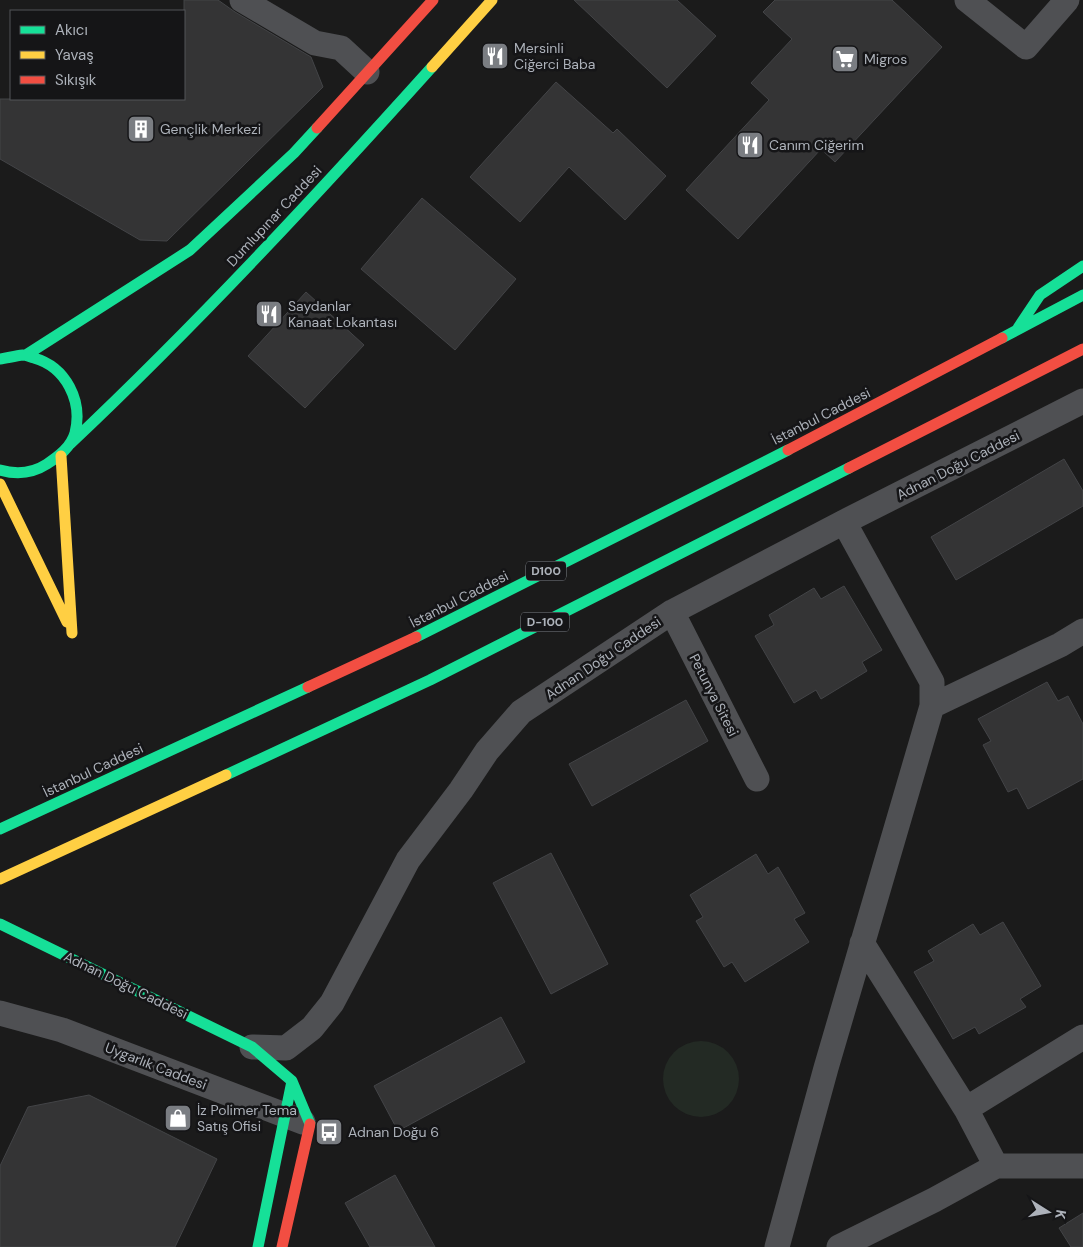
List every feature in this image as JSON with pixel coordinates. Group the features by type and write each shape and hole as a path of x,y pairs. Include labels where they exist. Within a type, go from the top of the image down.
{"main road":[{"name":"Dumlupınar Caddesi","path":"26,355 190,250 294,152 433,0"},
{"name":"Dumlupınar Caddesi","path":"70,444 133,386 266,249 492,0"},
{"path":"1017,330 1040,294 1083,266"},
{"name":"İstanbul Caddesi","path":"0,829 408,641 837,425 1083,295"},
{"name":"D-100","path":"0,879 430,680 1083,349"},
{"path":"0,359 26,355 44,361 60,372 72,388 78,406 77,426 70,444 61,456 49,465 36,471 20,473 0,470"},
{"path":"1050,365 1075,366"},
{"path":"0,484 72,634 61,456"},
{"name":"Adnan Doğu Caddesi","path":"0,924 252,1047 292,1081 310,1124"},
{"path":"258,1247 292,1081"},
{"path":"282,1247 310,1124"}],"street":[{"path":"242,0 315,43 341,48 367,72"},
{"path":"967,0 1026,47 1067,0"},
{"name":"Adnan Doğu Caddesi","path":"252,1047 286,1048 312,1028 332,1004 408,860 462,790 487,751 521,712 672,612 844,522 1083,402"},
{"path":"777,1247 826,1068 932,706 932,682 844,522"},
{"name":"Petunya Sitesi","path":"672,612 757,778"},
{"path":"932,706 1060,645 1083,631"},
{"path":"862,943 966,1109 996,1166"},
{"name":"Uygarlık Caddesi","path":"0,1012 62,1030 310,1124"},
{"path":"966,1109 1083,1038"},
{"path":"839,1247 934,1200 996,1166 1083,1166"}],"shaded area":[{"path":"694,1041 708,1041 722,1047 733,1058 739,1072 736,1094 728,1106 708,1117 694,1117 680,1111 669,1100 663,1086 663,1072 669,1058 680,1047"}],"building":[{"name":"Gençlik Merkezi","path":"184,0 218,0 311,57 323,87 167,241 140,240 0,159 0,99 185,100"},
{"path":"574,0 677,0 716,36 667,88"},
{"path":"775,0 892,0 942,47 835,162 821,149 738,239 686,190 769,100 751,83 792,39 763,12"},
{"path":"556,82 613,133 617,129 666,176 625,220 569,167 520,222 470,177"},
{"path":"422,198 516,279 455,350 361,269"},
{"path":"306,292 364,345 305,408 248,356"},
{"path":"1064,459 1083,491 1083,506 956,580 931,537"},
{"path":"844,586 882,650 862,662 867,671 821,699 816,690 794,703 755,636 774,625 769,615 814,588 821,599"},
{"path":"1047,682 1058,701 1068,696 1083,724 1083,779 1028,809 1017,788 1008,792 983,745 991,741 978,719"},
{"path":"686,700 708,741 592,806 569,764"},
{"path":"551,853 608,964 551,994 493,883"},
{"path":"756,854 768,874 778,867 805,913 794,919 809,942 745,982 732,962 724,967 696,921 703,917 690,895"},
{"path":"1003,922 1041,986 1020,999 1026,1007 979,1034 975,1027 953,1039 914,972 934,961 928,951 973,924 980,935"},
{"path":"501,1017 525,1062 398,1131 374,1086"},
{"path":"89,1095 217,1159 175,1247 0,1247 0,1166 28,1107"},
{"path":"395,1175 435,1247 370,1247 345,1203"},
{"path":"1083,1213 1083,1247 1071,1247 1059,1228"}],"traffic: fast":[{"path":"70,444 210,306 344,164 432,67"},
{"path":"26,355 190,250 294,153 317,128"},
{"path":"1018,328 1040,295 1083,266"},
{"path":"1002,338 1083,295"},
{"path":"0,359 24,355 45,362 55,369 70,387 74,398 77,421 71,443 47,464 25,472 0,470"},
{"path":"416,637 788,450"},
{"path":"226,775 430,680 849,468"},
{"path":"0,829 308,687"},
{"path":"0,924 252,1047 292,1081 310,1124"},
{"path":"258,1247 292,1081"}],"traffic: slow":[{"path":"432,67 492,0"},
{"path":"61,456 72,633"},
{"path":"0,484 67,622"},
{"path":"0,879 226,775"}],"traffic: jam":[{"path":"317,128 433,0"},
{"path":"788,450 1002,338"},
{"path":"849,468 1083,349"},
{"path":"308,687 416,637"},
{"path":"282,1247 310,1124"}],"place":[{"name":"Mersinli Ciğerci Baba","path":"495,56"},
{"name":"Migros","path":"845,59"},
{"name":"Gençlik Merkezi","path":"141,129"},
{"name":"Canım Ciğerim","path":"750,145"},
{"name":"Saydanlar Kanaat Lokantası","path":"269,314"},
{"name":"İz Polimer Tema Satış Ofisi","path":"178,1118"},
{"name":"Adnan Doğu 6","path":"329,1132"}]}
